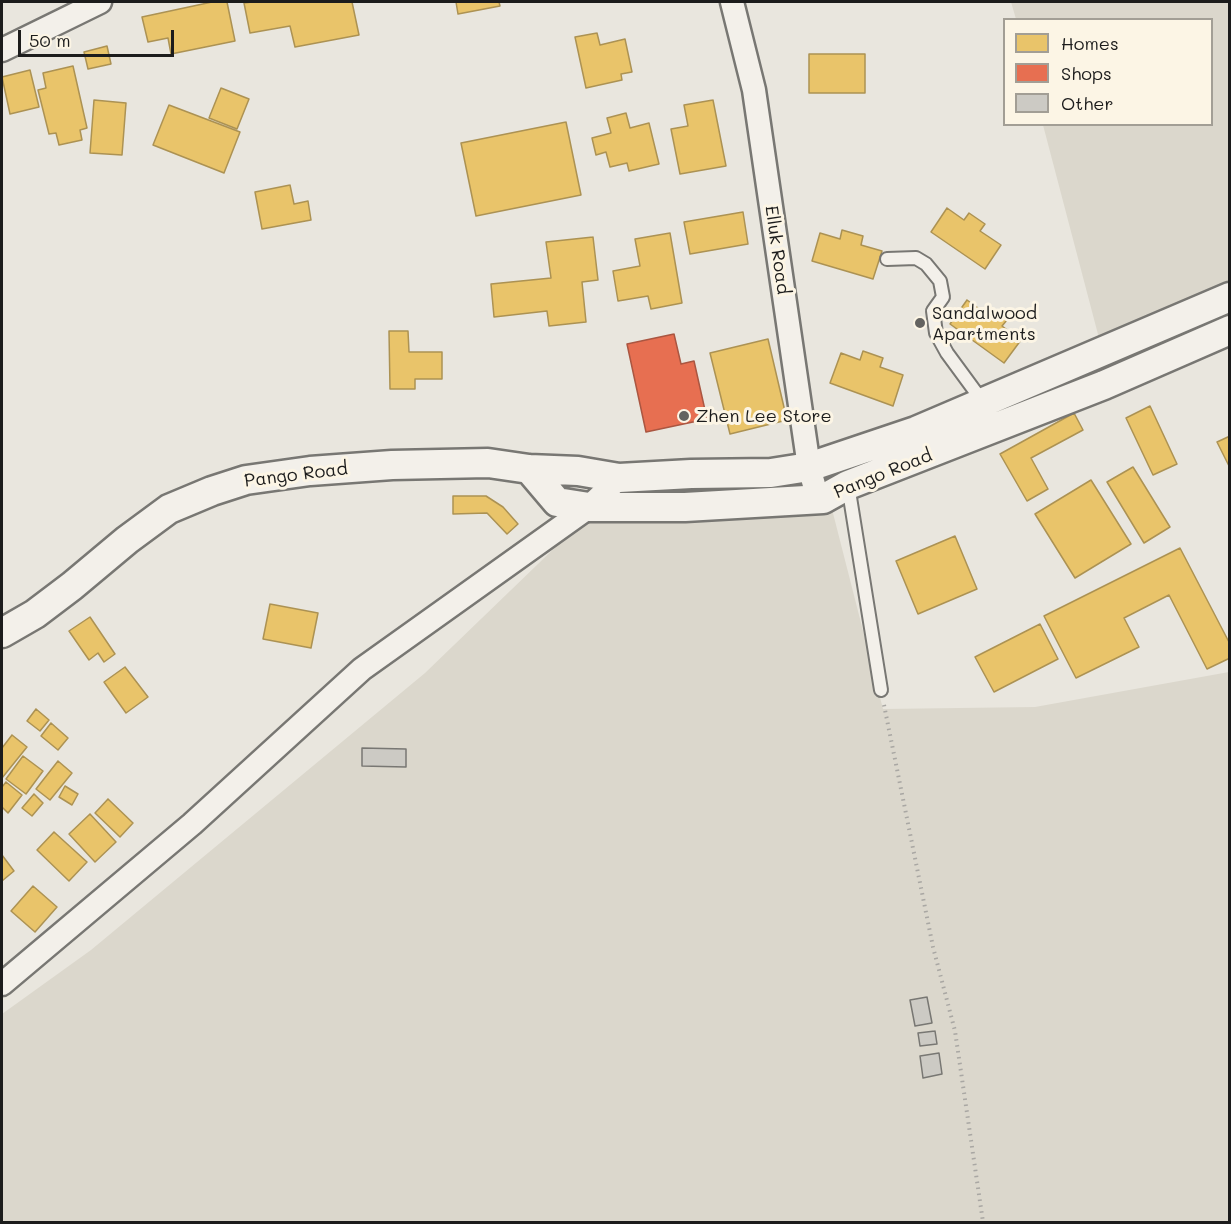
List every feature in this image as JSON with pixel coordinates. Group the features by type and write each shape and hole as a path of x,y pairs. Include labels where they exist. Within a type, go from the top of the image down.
{"street":[{"path":"2,50 100,2"},
{"name":"Elluk Road","path":"732,2 754,90 809,467 818,499"},
{"name":"Pango Road","path":"529,469 557,502 588,507 685,507 823,499 843,472 916,431 1230,297"},
{"name":"Pango Road","path":"2,633 35,614 169,509 246,480 310,471 392,465 488,463 529,469 578,471 619,478 771,473 809,467 843,472 1104,385 1230,330"},
{"path":"2,984 192,824 362,669 588,507 619,478"}],"lane":[{"path":"888,259 916,258 926,264 940,281 943,297 933,311 936,333 983,402"},
{"path":"843,472 881,690"}],"path":[{"path":"881,690 933,946 955,1031 983,1222"}],"shaded area":[{"path":"1011,2 1229,2 1229,304 1105,361 1043,126 1213,126 1213,18 1016,18"},
{"path":"823,474 883,709 1035,707 1229,672 1229,1222 2,1222 2,1014 91,950 425,673 624,481"}],"building: Homes":[{"path":"212,2 227,2 235,41 171,54 168,38 148,42 142,17"},
{"path":"352,2 359,35 295,47 290,26 250,33 244,3"},
{"path":"456,2 499,2 500,6 458,14"},
{"path":"597,33 600,45 625,39 632,72 621,74 622,80 586,88 575,37"},
{"path":"107,46 111,64 88,69 84,52"},
{"path":"809,54 865,54 865,93 809,93"},
{"path":"73,66 87,128 80,130 82,140 59,145 56,133 49,134 38,90 46,88 43,73"},
{"path":"30,70 39,107 10,114 2,77"},
{"path":"221,88 249,99 237,129 209,118"},
{"path":"94,100 126,103 122,155 90,153"},
{"path":"713,100 726,166 680,174 671,129 688,126 684,105"},
{"path":"169,105 240,132 224,173 153,145"},
{"path":"626,113 630,128 649,123 659,164 629,171 627,163 610,167 606,152 596,155 592,138 611,133 607,118"},
{"path":"566,122 581,195 476,216 461,143"},
{"path":"290,185 294,204 308,201 311,220 262,229 255,192"},
{"path":"947,208 964,220 969,213 985,224 980,231 1001,245 985,269 931,232"},
{"path":"743,212 748,244 690,254 684,222"},
{"path":"842,230 863,236 861,245 882,251 873,279 812,261 820,233 840,239"},
{"path":"670,233 682,303 651,309 648,296 618,301 613,271 640,266 635,239"},
{"path":"593,237 598,280 582,282 586,322 549,326 547,311 494,317 491,284 551,278 546,242"},
{"path":"967,300 985,313 989,307 1007,320 1002,326 1021,340 1004,363 950,324"},
{"path":"389,331 408,331 409,352 442,352 442,379 415,379 415,389 390,389"},
{"path":"768,339 787,420 730,434 710,353"},
{"path":"863,351 883,358 880,367 903,375 893,406 830,383 841,353 860,360"},
{"path":"1150,406 1177,464 1153,475 1126,418"},
{"path":"1074,413 1083,430 1031,458 1048,489 1027,501 1000,454"},
{"path":"1230,436 1230,468 1217,442"},
{"path":"1133,467 1170,527 1144,543 1107,482"},
{"path":"1091,480 1131,544 1075,578 1035,514"},
{"path":"453,496 486,496 503,507 518,524 507,534 487,513 453,514"},
{"path":"955,536 977,589 918,614 896,561"},
{"path":"1180,548 1230,644 1230,658 1207,669 1169,595 1124,618 1139,647 1076,678 1044,616"},
{"path":"270,604 318,613 311,648 263,639"},
{"path":"90,617 115,654 104,662 98,653 89,660 69,631"},
{"path":"1040,624 1058,659 994,692 975,657"},
{"path":"125,667 148,697 126,713 104,682"},
{"path":"36,709 49,720 40,731 27,721"},
{"path":"51,723 68,738 58,750 41,736"},
{"path":"12,735 27,747 2,778 2,748"},
{"path":"23,756 43,771 26,794 6,779"},
{"path":"58,761 72,773 50,800 36,789"},
{"path":"6,782 22,795 8,813 2,807 2,787"},
{"path":"65,786 78,794 72,805 59,797"},
{"path":"34,794 43,803 32,816 22,808"},
{"path":"108,799 133,823 120,837 95,813"},
{"path":"90,814 116,842 95,862 69,834"},
{"path":"54,832 87,862 69,881 37,850"},
{"path":"2,855 14,871 2,881"},
{"path":"33,886 57,907 35,932 11,911"}],"building: Shops":[{"path":"674,334 681,364 694,361 707,419 646,432 627,344"}],"building: Other":[{"path":"362,748 406,749 406,767 362,766"},
{"path":"927,997 932,1023 915,1026 910,1000"},
{"path":"935,1031 937,1044 920,1046 918,1033"},
{"path":"939,1053 942,1074 923,1078 920,1056"}],"place":[{"name":"Sandalwood Apartments","path":"920,323"},
{"name":"Zhen Lee Store","path":"684,416"}]}
